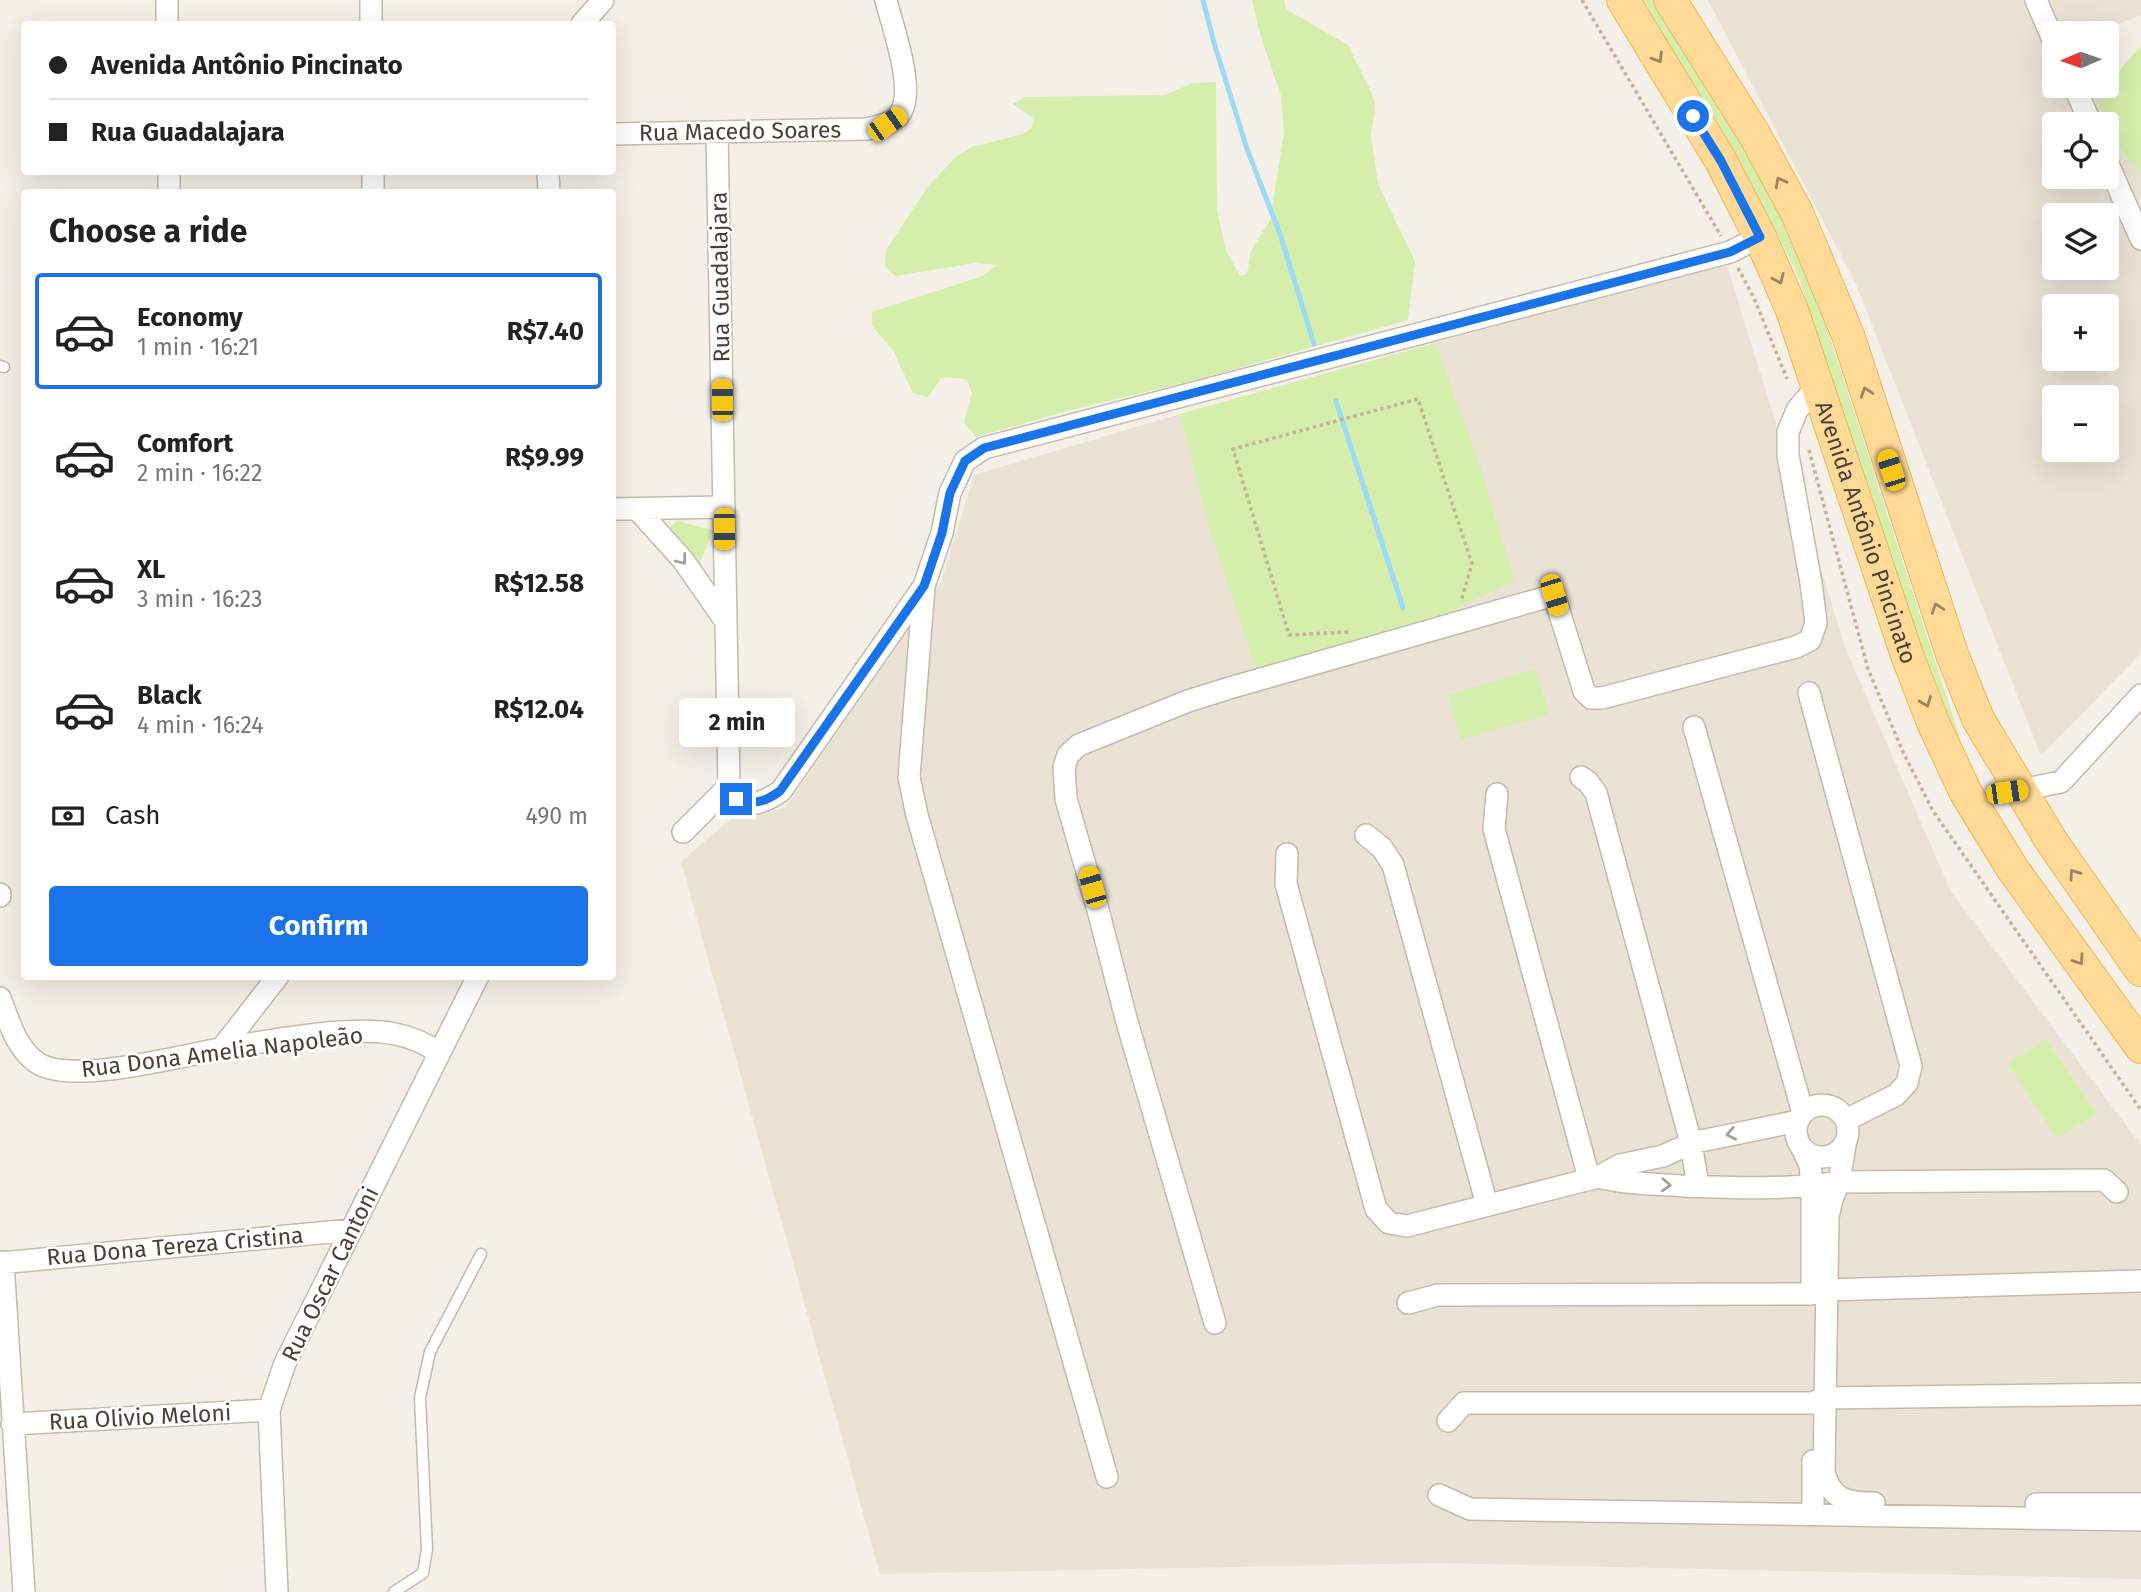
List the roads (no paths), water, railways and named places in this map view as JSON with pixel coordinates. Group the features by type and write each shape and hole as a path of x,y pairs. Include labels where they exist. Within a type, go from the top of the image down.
{"main road":[{"name":"Avenida Antônio Pincinato","path":"1623,0 1721,161 1760,237 1792,310 1908,655 1934,725 1966,793 2012,868 2141,1047"},
{"name":"Avenida Antônio Pincinato","path":"1670,0 1754,134 1797,213 1848,335 1906,514 1978,719 2052,842 2141,970"},
{"path":"1966,793 1993,794 2021,790"},
{"path":"2055,926 2075,914 2091,918 2118,938"}],"street":[{"path":"167,0 167,21"},
{"path":"371,0 371,21"},
{"path":"585,21 603,0"},
{"name":"Rua Macedo Soares","path":"616,134 867,129 887,124 899,116 906,103 906,81 886,0"},
{"path":"2036,0 2045,21"},
{"name":"Rua Guadalajara","path":"717,132 729,786"},
{"path":"2119,189 2141,239"},
{"path":"1107,1477 909,777 924,586 942,533 950,493 965,461 984,448 1730,252 1760,237"},
{"path":"1215,1323 1127,1022 1066,799 1064,767 1068,755 1079,745 1188,701 1554,595 1584,691 1591,698 1602,698 1783,651 1810,640 1815,623 1811,583 1788,455 1788,432 1797,410 1817,386"},
{"path":"616,509 724,507"},
{"path":"637,509 683,560 724,619"},
{"path":"683,832 729,786 736,799 751,804 768,800 780,791 924,586"},
{"path":"1809,693 1910,1066 1907,1083 1896,1095 1846,1120"},
{"path":"2021,790 2061,782 2141,695"},
{"path":"1694,727 1800,1117 1797,1138 1810,1165 1819,1292 1813,1514"},
{"path":"1581,777 1596,793 1690,1143 1698,1186"},
{"path":"1497,794 1494,829 1594,1178"},
{"path":"1366,835 1382,848 1393,865 1487,1205"},
{"path":"1287,854 1286,884 1376,1209 1389,1223 1407,1226 1594,1178 1620,1166 1663,1156 1690,1143 1800,1117 1809,1108 1826,1104 1841,1112 1849,1128 1839,1182 1828,1217 1819,1292"},
{"path":"222,1048 275,980"},
{"name":"Rua Oscar Cantoni","path":"277,1592 268,1410 285,1363 476,980"},
{"name":"Rua Dona Amelia Napoleão","path":"0,998 20,1047 38,1063 62,1071 103,1070 222,1048 345,1032 393,1033 416,1039 439,1052"},
{"path":"1801,1146 1807,1152 1823,1157 1832,1155 1845,1145"},
{"path":"1594,1178 1622,1183 1698,1186 2104,1180 2117,1192"},
{"name":"Rua Dona Tereza Cristina","path":"1,1263 351,1230"},
{"path":"1,1263 24,1592"},
{"path":"1408,1303 1438,1295 1819,1292 2141,1281"},
{"path":"1448,1421 1464,1403 1818,1401 2141,1394"},
{"path":"1818,1401 1824,1472 1828,1488 1841,1498 1856,1503 2141,1504"},
{"name":"Rua Olivio Meloni","path":"12,1424 268,1410"},
{"path":"1438,1495 1470,1509 2141,1520"}],"lane":[{"path":"394,1592 423,1573 428,1549 420,1398 430,1352 481,1254"}],"waterway":[{"path":"1203,0 1247,149 1280,234 1314,344"},
{"path":"1336,401 1403,608"}]}
